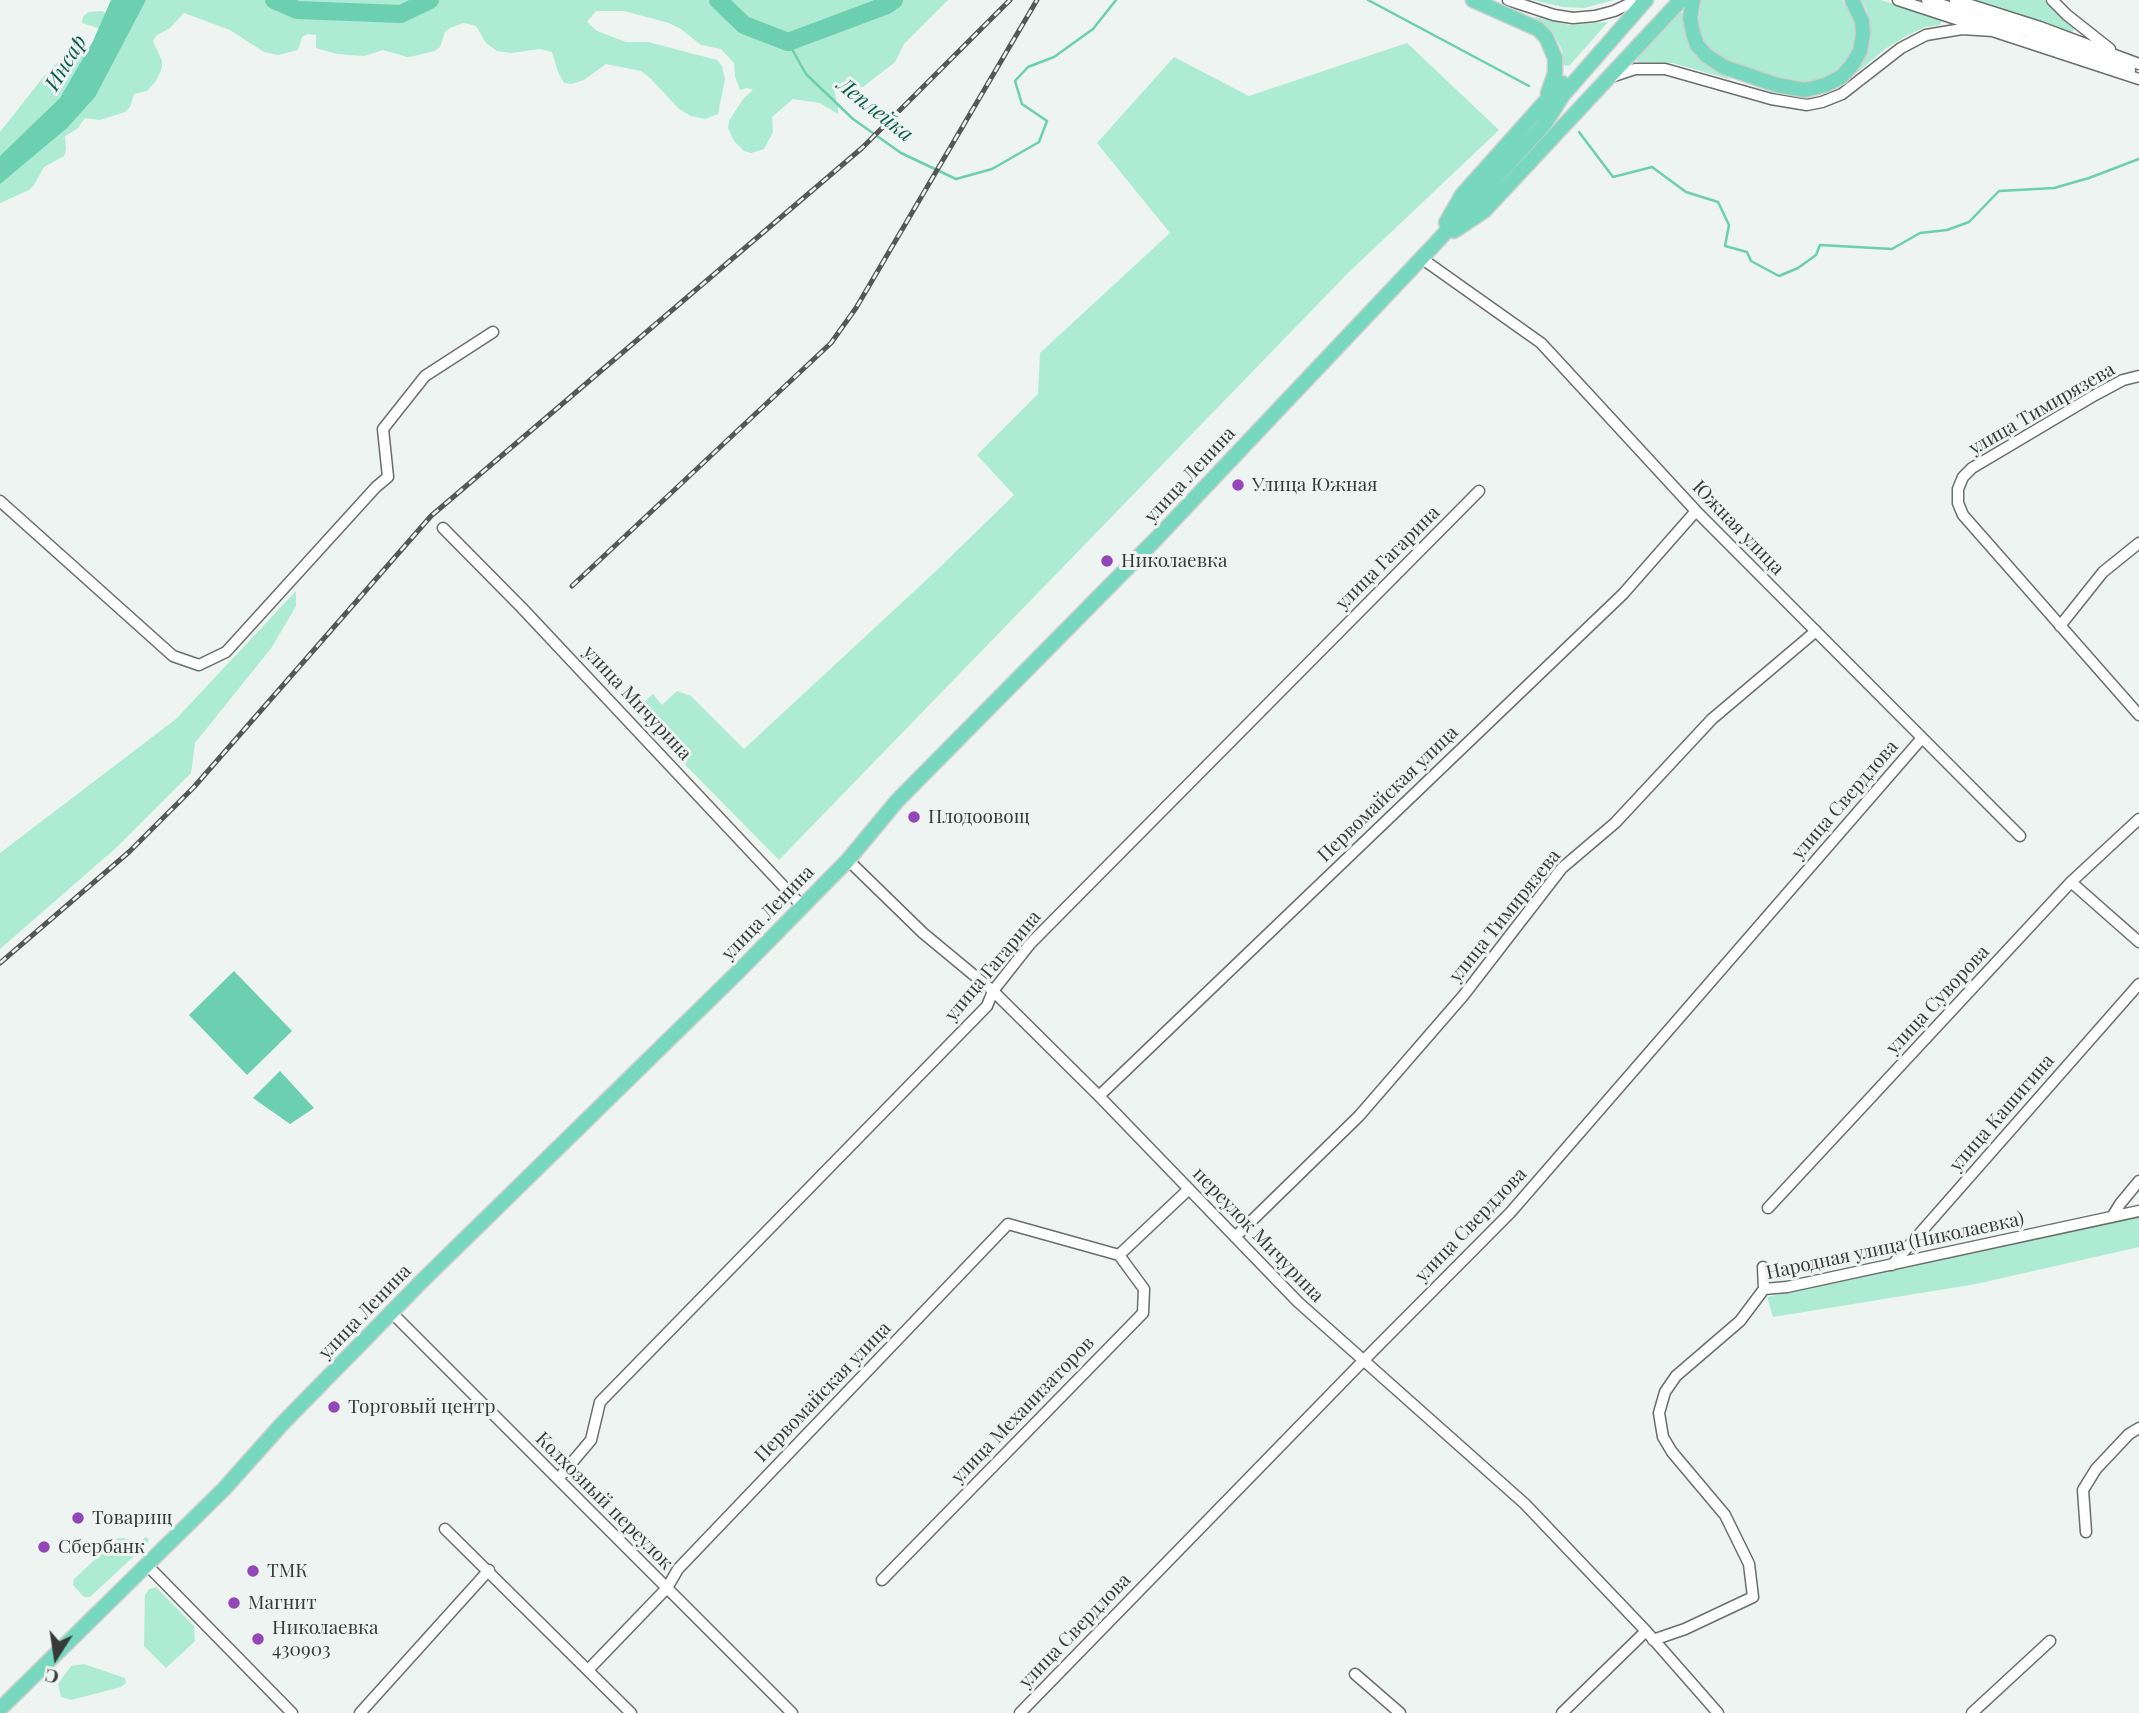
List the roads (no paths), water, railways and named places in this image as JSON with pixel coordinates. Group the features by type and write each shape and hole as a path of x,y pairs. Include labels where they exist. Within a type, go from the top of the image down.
{"main road":[{"path":"1473,0 1538,29 1546,37 1552,47 1555,66 1553,82 1543,105"},
{"path":"1544,125 1574,102 1670,0"},
{"path":"1433,246 1484,211 1681,0"},
{"path":"1693,0 1690,18 1693,33 1697,45 1707,56 1735,71 1777,85 1805,90 1841,77 1860,51 1862,21 1852,0"},
{"path":"1433,246 1462,195 1637,1"},
{"path":"1544,125 1563,95 1637,1"},
{"name":"улица Ленина","path":"0,1709 224,1489 282,1424 423,1279 740,970 848,860 897,801 1155,540 1544,125"}],"street":[{"path":"1508,0 1554,15 1573,18 1614,11 1637,1"},
{"path":"1898,0 2139,76"},
{"path":"1927,0 2028,32 2139,76"},
{"path":"1955,0 2139,64"},
{"path":"2052,0 2118,55"},
{"path":"1606,79 1635,69 1665,69 1771,99 1807,105 1842,94 1901,48 1926,35 1962,29 1993,31"},
{"name":"Южная улица","path":"1421,258 1541,343 1696,511 2020,836"},
{"path":"0,501 173,656 199,665 226,652 388,477 383,429 425,376 493,332"},
{"name":"улица Тимирязева","path":"2060,626 1963,515 1958,503 1958,489 1963,477 1972,468 2095,395 2123,380 2139,376"},
{"name":"улица Гагарина","path":"558,1479 591,1440 600,1402 987,1006 993,991 1030,944 1479,491"},
{"name":"Первомайская улица","path":"1099,1096 1623,594 1696,511"},
{"name":"улица Мичурина","path":"443,528 523,608 802,906"},
{"path":"2139,543 2103,572 2060,626 2139,715"},
{"name":"улица Тимирязева","path":"1235,1237 1359,1116 1463,996 1562,868 1615,823 1712,719 1815,631"},
{"name":"улица Свердлова","path":"1020,1713 1510,1213 1922,738"},
{"name":"улица Суворова","path":"1768,1208 2071,883 2139,819"},
{"name":"переулок Мичурина","path":"848,860 923,933 993,991 1099,1096 1298,1302 1525,1504 1650,1636"},
{"path":"2071,883 2139,942"},
{"name":"улица Кашигина","path":"1892,1265 2139,984"},
{"path":"2112,1217 2139,1181"},
{"path":"1119,1255 1189,1189"},
{"name":"Народная улица (Николаевка)","path":"1650,1636 1685,1629 1753,1597 1749,1564 1725,1515 1672,1452 1663,1437 1659,1413 1665,1392 1676,1376 1740,1321 1764,1289 1787,1287 2139,1211"},
{"name":"Первомайская улица","path":"589,1670 667,1588 678,1569 1008,1224 1119,1255"},
{"name":"улица Механизаторов","path":"882,1580 1143,1313 1144,1289 1119,1255"},
{"path":"1763,1267 1764,1289"},
{"name":"Колхозный переулок","path":"392,1313 792,1713"},
{"path":"2086,1532 2083,1490 2096,1469 2129,1434 2139,1428"},
{"path":"445,1529 631,1713"},
{"path":"147,1565 292,1713"},
{"path":"360,1713 489,1570"},
{"path":"1562,1713 1650,1636 1718,1713"},
{"path":"1972,1713 2049,1641"},
{"path":"1355,1674 1400,1713"}],"waterway":[{"name":"Инсар","path":"274,0 297,10 401,14 430,0"},
{"name":"Инсар","path":"718,0 744,25 788,42 894,0"},
{"name":"Леплейка","path":"788,42 806,74 853,119 901,153 956,179 992,169 1039,142 1047,121 1022,104 1015,81 1028,67 1054,57 1093,29 1116,0"},
{"name":"Леплейка","path":"1368,0 1529,86"},
{"name":"Леплейка","path":"1579,132 1613,177 1652,167 1686,192 1718,202 1729,225 1725,246 1747,252 1751,261 1779,276 1798,268 1816,255 1820,245 1892,249 1920,233 1947,230 1969,222 1999,191 2054,188 2139,159"}],"railway":[{"path":"0,963 129,852 194,787 431,516 862,148 1010,0"},
{"path":"572,586 831,343 856,308 1037,0"}],"place":[{"name":"Улица Южная","path":"1238,485"},
{"name":"Николаевка","path":"1107,561"},
{"name":"Плодоовощ","path":"914,817"},
{"name":"Торговый центр","path":"334,1407"},
{"name":"Товарищ","path":"78,1518"},
{"name":"Сбербанк","path":"44,1547"},
{"name":"ТМК","path":"253,1571"},
{"name":"Магнит","path":"234,1603"},
{"name":"Николаевка 430903","path":"258,1639"}]}
